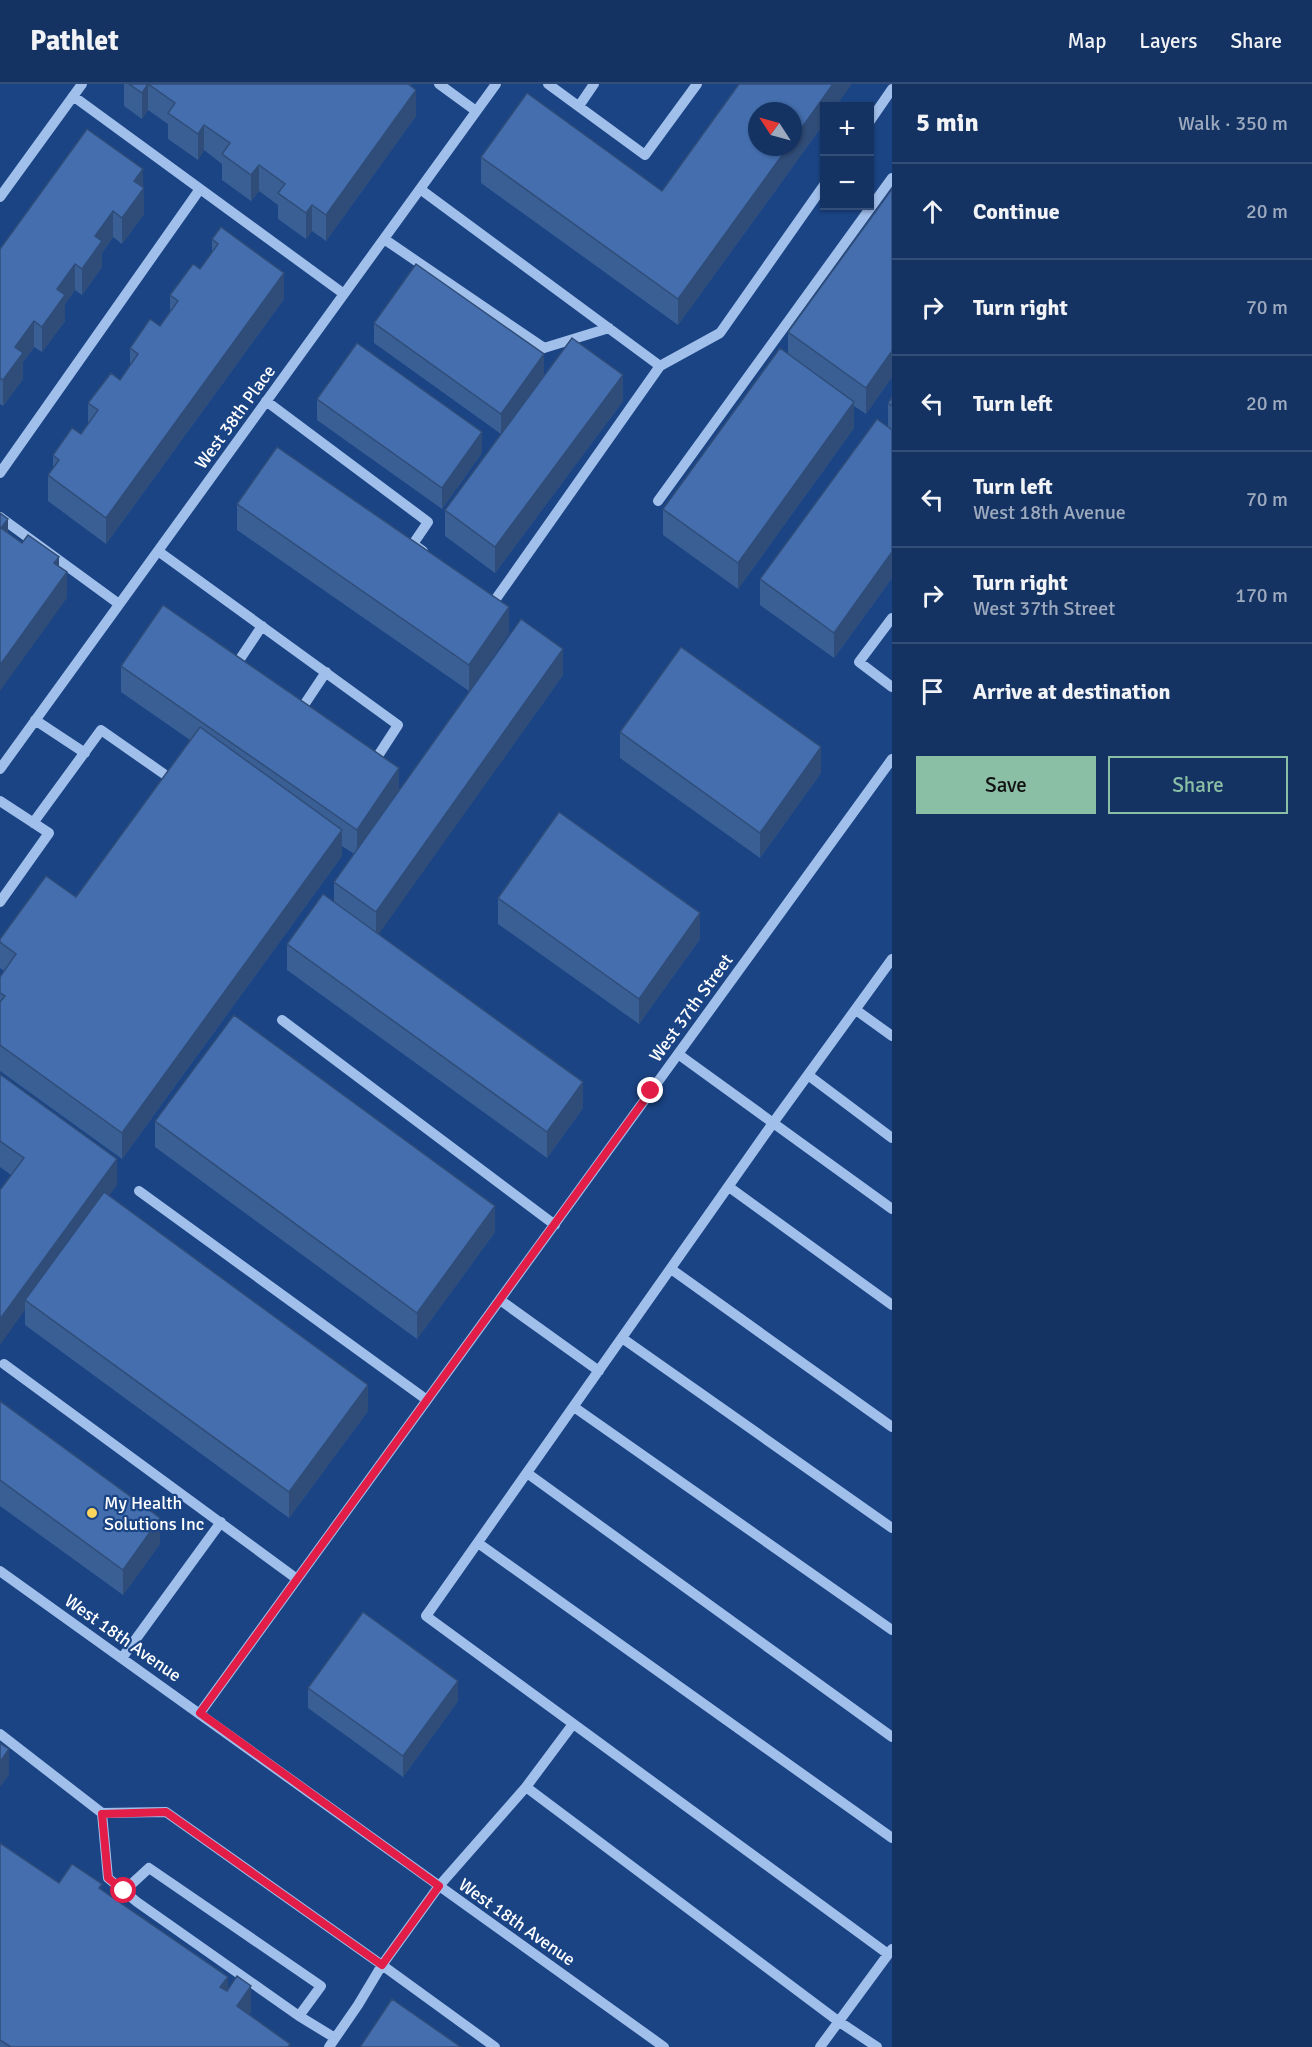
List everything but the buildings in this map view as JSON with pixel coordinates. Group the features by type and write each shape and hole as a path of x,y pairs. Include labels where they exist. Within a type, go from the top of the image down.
{"street":[{"path":"0,197 81,84"},
{"path":"439,84 476,111"},
{"name":"West 38th Place","path":"0,769 496,84"},
{"path":"548,84 645,155 697,84"},
{"path":"579,106 594,84"},
{"path":"874,115 892,89"},
{"path":"73,96 344,294"},
{"path":"658,501 892,178"},
{"path":"0,473 200,189"},
{"path":"420,189 660,366"},
{"path":"475,590 492,603 660,366 720,333 820,192"},
{"path":"384,239 544,348 609,328"},
{"path":"266,401 428,522 413,544 431,557"},
{"path":"0,517 119,604"},
{"path":"158,551 398,725 374,762"},
{"path":"892,618 859,662 892,687"},
{"path":"240,660 262,626"},
{"path":"302,708 326,672"},
{"path":"35,720 85,753"},
{"path":"33,823 101,730 164,774"},
{"name":"West 37th Street","path":"200,1713 892,759"},
{"path":"0,801 49,833 0,902"},
{"path":"820,2047 890,1952 426,1616 773,1123 892,959"},
{"path":"856,1010 892,1036"},
{"path":"282,1020 555,1225"},
{"path":"678,1054 892,1209"},
{"path":"808,1075 892,1138"},
{"path":"729,1187 892,1305"},
{"path":"139,1191 427,1400"},
{"path":"671,1269 892,1427"},
{"path":"500,1300 598,1371"},
{"path":"622,1338 892,1528"},
{"path":"4,1364 297,1579"},
{"path":"574,1407 892,1630"},
{"path":"527,1473 892,1737"},
{"path":"122,1658 221,1522"},
{"path":"478,1543 892,1838"},
{"name":"West 18th Avenue","path":"0,1571 664,2047"},
{"path":"102,1814 108,1878 137,1902 299,2016 332,2043 382,1965 439,1886 526,1787 573,1724"},
{"path":"0,1734 102,1814 166,1812 495,2047"},
{"path":"526,1787 838,2021 877,2047"},
{"path":"124,1891 149,1868 321,1986 299,2016"}],"place":[{"name":"My Health Solutions Inc","path":"92,1513"}],"route":[{"path":"124,1891 108,1878 102,1814 166,1812 382,1965 439,1886 200,1713 651,1091"}]}
